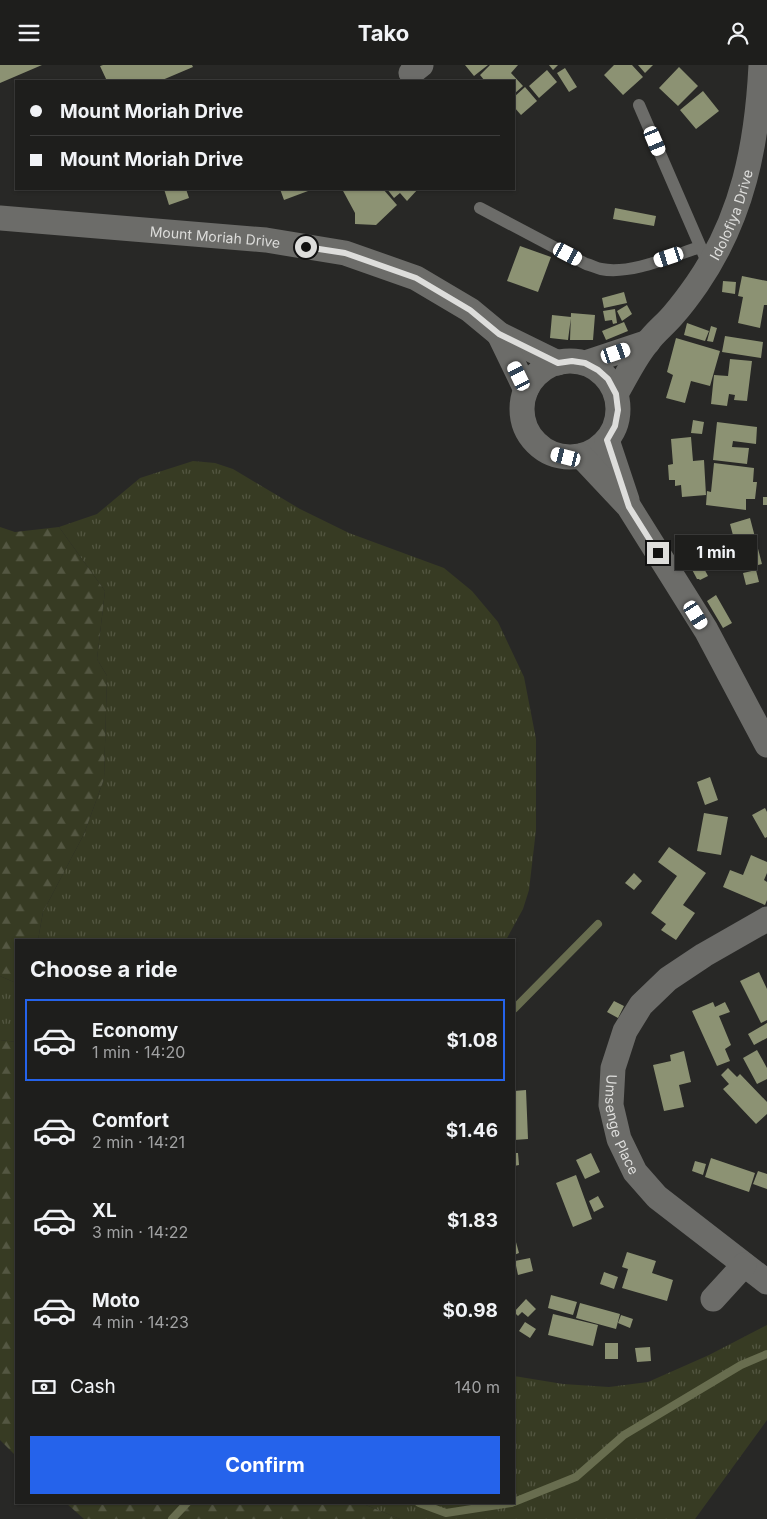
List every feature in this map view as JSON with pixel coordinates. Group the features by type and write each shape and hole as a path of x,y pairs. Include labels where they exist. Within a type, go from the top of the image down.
{"street":[{"name":"Idolofiya Drive","path":"616,394 648,342 674,315 705,257 732,217 748,169 759,112 761,65"},
{"name":"Mount Moriah Drive","path":"0,218 266,240 345,253 416,278 470,310 499,334 558,363"},
{"name":"Mount Moriah Drive","path":"499,334 526,390"},
{"name":"Idolofiya Drive","path":"585,363 648,342"},
{"name":"Mount Moriah Drive","path":"526,390 534,378 544,369 558,363 572,361 585,363"},
{"path":"526,390 523,405 524,420 529,434 539,445 551,454 566,457 581,456 595,451 607,440 615,426 618,410 616,394 608,379 598,370 585,363"},
{"path":"607,440 629,507"},
{"path":"581,456 629,507 706,630 767,745"},
{"name":"Umsenge Place","path":"767,919 668,979 640,1005 625,1031 612,1068 611,1105 620,1139 635,1172 656,1197 767,1282"},
{"path":"713,1299 744,1265"}],"lane":[{"path":"480,208 586,264 601,269 623,270 705,257 639,105"}],"green space":[{"path":"193,461 215,463 233,469 300,509 349,533 444,568 472,591 498,622 524,677 536,739 536,830 529,890 523,909 507,939 38,939 43,912 84,834 104,779 107,676 97,659 105,591 59,527 97,514 140,478"},
{"path":"0,527 15,532 59,527 105,591 97,659 107,676 104,779 84,834 43,912 38,939 15,939 15,983 0,976"},
{"path":"0,976 15,983 15,1042 0,1040"},
{"path":"0,1040 15,1042 15,1455 0,1440"},
{"path":"767,1325 767,1420 695,1519 400,1519 363,1504 515,1504 515,1376 563,1384 609,1387 648,1382 709,1355"},
{"path":"67,1504 363,1504 400,1519 84,1519"}],"building":[{"path":"0,65 42,65 0,83"},
{"path":"192,65 193,67 162,80 107,80 100,66"},
{"path":"465,65 488,65 474,76"},
{"path":"490,65 518,65 511,73 523,86 515,93 515,80 484,80 480,75"},
{"path":"549,65 558,65 553,70"},
{"path":"614,65 632,65 643,77 623,95 604,75"},
{"path":"638,65 653,65 645,73"},
{"path":"679,67 698,86 678,106 659,88"},
{"path":"565,68 577,87 569,92 557,73"},
{"path":"547,70 557,82 539,98 529,86"},
{"path":"525,87 537,101 521,115 515,108 515,96"},
{"path":"703,91 719,111 696,129 680,110"},
{"path":"164,190 186,190 189,198 169,205"},
{"path":"280,190 308,191 284,200"},
{"path":"343,190 384,190 397,205 376,225 355,224 355,213"},
{"path":"388,190 417,190 407,201 400,193 394,198"},
{"path":"615,208 656,216 654,226 613,219"},
{"path":"520,246 551,257 538,292 507,281"},
{"path":"742,276 767,281 767,305 764,305 760,328 738,323 743,297 738,296"},
{"path":"723,281 736,282 735,294 722,292"},
{"path":"624,292 627,303 604,308 602,298"},
{"path":"627,305 632,314 622,321 617,311"},
{"path":"615,309 617,323 613,324 612,320 605,321 603,311"},
{"path":"571,313 595,315 593,340 570,340"},
{"path":"552,315 571,317 568,340 550,338"},
{"path":"624,322 628,331 606,340 602,331"},
{"path":"687,323 709,331 705,341 684,335"},
{"path":"711,326 717,328 713,342 707,341"},
{"path":"725,336 763,342 761,358 722,352"},
{"path":"676,338 720,351 710,386 691,381 685,403 666,398 673,375 667,372"},
{"path":"730,359 752,361 747,401 734,400 735,395 729,394 727,406 711,404 714,375 728,376"},
{"path":"693,420 704,422 702,434 691,433"},
{"path":"717,422 757,427 756,444 733,441 732,447 749,448 747,464 713,460"},
{"path":"691,437 693,461 704,460 706,495 682,497 681,485 675,486 675,480 669,480 668,465 673,464 671,439"},
{"path":"714,463 754,468 753,482 757,482 755,499 746,499 746,510 706,505 707,491 711,492"},
{"path":"763,497 767,497 767,505 763,505"},
{"path":"750,518 762,564 742,569 730,524"},
{"path":"698,557 708,576 700,580 697,579 688,562"},
{"path":"756,570 759,582 746,585 743,573"},
{"path":"716,595 732,623 723,628 707,601"},
{"path":"710,777 718,800 705,805 697,782"},
{"path":"765,808 767,812 767,837 765,838 752,815"},
{"path":"704,813 728,817 721,855 697,851"},
{"path":"669,847 706,873 683,905 695,913 676,940 661,930 666,924 651,913 677,876 658,862"},
{"path":"751,855 767,862 767,873 764,880 767,882 767,900 765,905 723,887 730,870 743,875"},
{"path":"634,873 642,881 634,890 625,883"},
{"path":"759,972 767,989 767,1020 761,1023 740,981"},
{"path":"614,1001 624,1006 618,1018 607,1012"},
{"path":"713,1002 715,1007 725,1002 730,1012 719,1016 731,1045 725,1049 730,1061 717,1066 692,1011"},
{"path":"767,1023 767,1038 754,1045 748,1034"},
{"path":"757,1050 767,1068 767,1079 757,1084 743,1058"},
{"path":"684,1051 691,1082 679,1085 684,1107 664,1111 653,1065 671,1061 670,1055"},
{"path":"728,1068 737,1077 740,1074 767,1102 767,1114 756,1124 723,1089 729,1084 721,1075"},
{"path":"526,1090 528,1139 515,1140 515,1091"},
{"path":"515,1153 518,1153 519,1165 515,1166"},
{"path":"591,1153 600,1172 585,1179 576,1160"},
{"path":"711,1158 755,1173 749,1192 705,1177"},
{"path":"695,1161 706,1164 703,1175 692,1171"},
{"path":"758,1171 767,1174 767,1189 753,1184"},
{"path":"576,1175 592,1219 573,1227 556,1183"},
{"path":"598,1196 604,1207 594,1212 589,1201"},
{"path":"515,1239 519,1253 515,1255"},
{"path":"627,1252 656,1261 652,1273 673,1280 667,1301 622,1288 628,1269 622,1267"},
{"path":"530,1258 533,1271 518,1275 515,1261"},
{"path":"604,1272 618,1277 614,1289 600,1284"},
{"path":"551,1295 577,1302 573,1315 548,1308"},
{"path":"526,1299 536,1309 528,1317 522,1312 518,1316 515,1311"},
{"path":"580,1303 620,1314 616,1329 576,1318"},
{"path":"553,1314 598,1325 593,1346 548,1335"},
{"path":"621,1315 633,1319 630,1328 618,1323"},
{"path":"525,1322 536,1329 530,1338 519,1331"},
{"path":"605,1343 618,1343 618,1359 605,1359"},
{"path":"650,1347 651,1361 637,1362 635,1348"}],"waterway":[{"path":"515,1008 598,924"},
{"path":"515,1502 576,1477 624,1435 741,1365 767,1354"},
{"path":"172,1519 186,1504"},
{"path":"422,1504 446,1513 504,1504"}],"route":[{"path":"306,247 345,253 416,278 470,310 499,334 558,363 572,361 585,363 598,370 608,379 616,394 618,410 615,426 607,440 623,490 629,507 658,553"}]}
